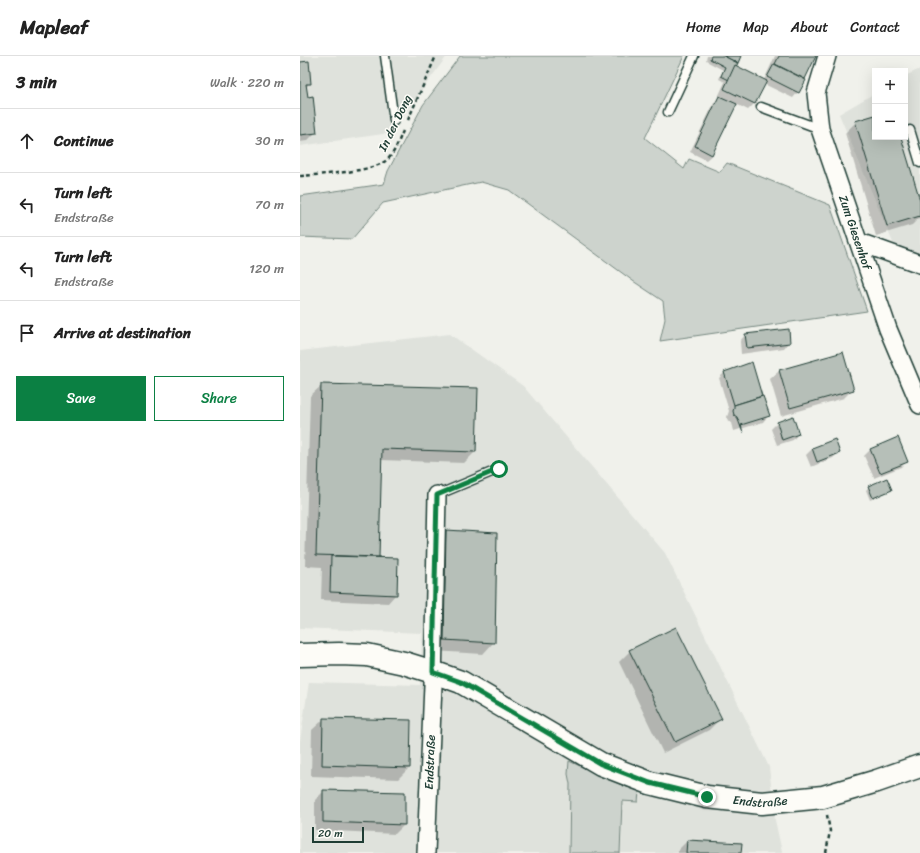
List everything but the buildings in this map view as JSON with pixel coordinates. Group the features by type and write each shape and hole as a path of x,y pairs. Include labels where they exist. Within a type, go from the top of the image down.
{"street":[{"name":"Zum Giesenhof","path":"827,56 816,93 820,129 888,329 920,405"},
{"path":"859,242 920,264"},
{"name":"Endstraße","path":"426,853 433,672 437,495"},
{"name":"Endstraße","path":"300,655 367,655 404,662 433,672 461,682 601,764 650,783 707,797 762,803 823,797 877,782 920,766"}],"lane":[{"path":"385,56 394,121"},
{"path":"668,112 694,56"},
{"path":"761,106 820,129"},
{"path":"910,130 920,163"},
{"path":"437,495 499,469"}],"path":[{"name":"In der Dong","path":"407,121 436,56"},
{"name":"In der Dong","path":"300,176 366,169 380,165 389,159 404,128"},
{"path":"823,797 830,830 826,853"}],"shaded area":[{"path":"300,56 447,56 390,133 300,146"},
{"path":"460,56 684,56 645,138 684,169 689,159 720,172 727,163 830,205 867,311 660,341 665,319 663,301 633,281 509,190 481,182 383,203 352,239 300,237 300,196 384,184 388,171 423,105"},
{"path":"920,69 920,270 904,269 839,114 872,95 872,140 908,140 908,75"},
{"path":"450,334 523,386 665,553 769,767 775,820 781,853 300,853 300,741 309,682 420,685 422,633 300,628 300,351"},
{"path":"569,761 624,786 639,791 638,802 622,801 620,853 569,853"}],"route":[{"path":"499,469 437,495 432,655 433,672 461,682 601,764 650,783 707,797"}]}
